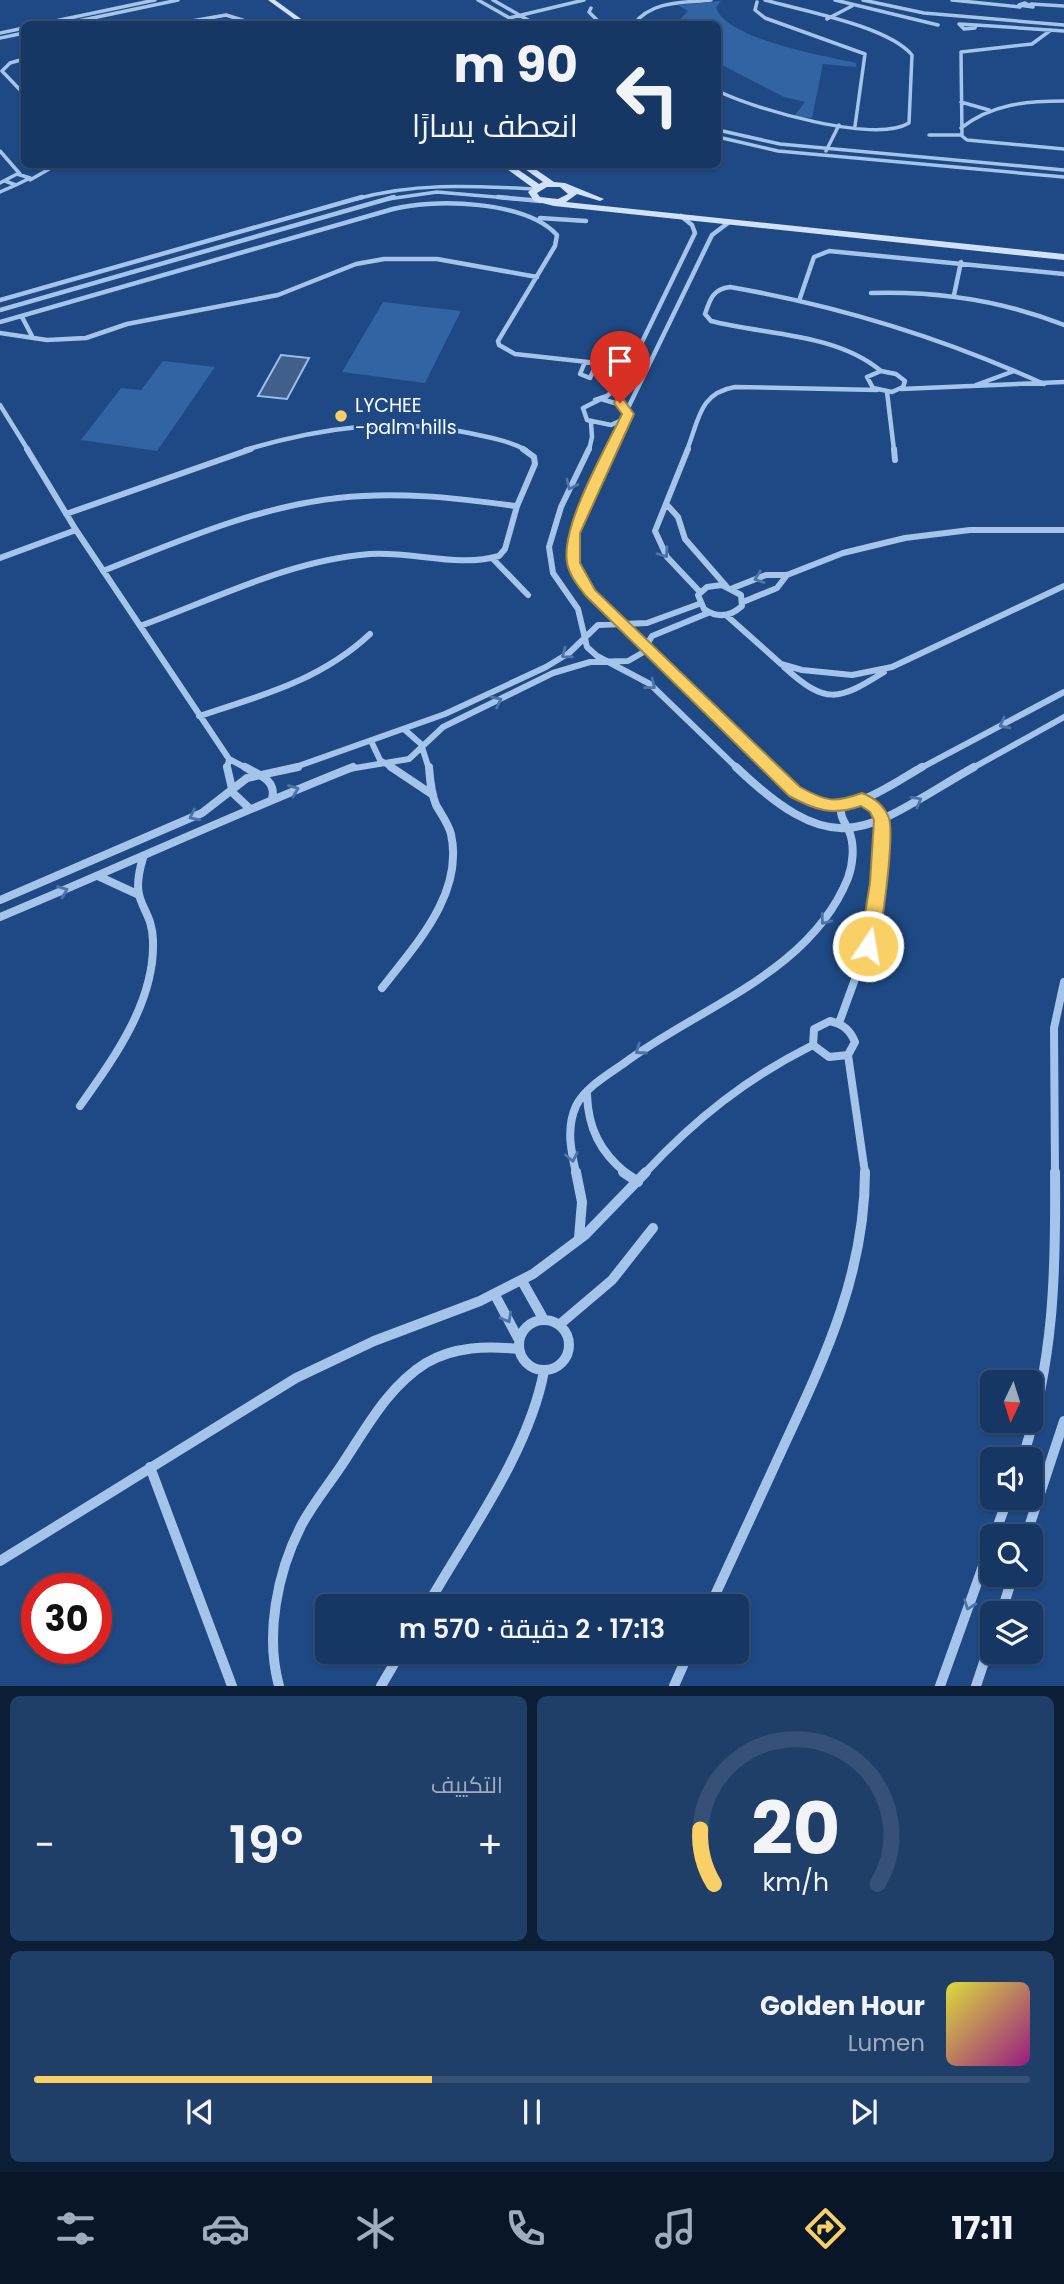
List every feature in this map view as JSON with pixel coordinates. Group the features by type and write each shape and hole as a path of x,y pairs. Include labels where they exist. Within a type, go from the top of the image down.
{"street":[{"path":"107,10 128,0"},
{"path":"55,21 155,0"},
{"path":"78,21 178,0"},
{"path":"271,0 301,21"},
{"path":"285,0 314,21"},
{"path":"480,1 487,0"},
{"path":"493,0 530,21"},
{"path":"507,17 567,0"},
{"path":"507,17 584,0"},
{"path":"683,0 692,2"},
{"path":"636,21 641,13 658,1 710,0"},
{"path":"721,92 773,115 839,125 896,129 908,125 912,55 906,47 889,37 765,0 750,1"},
{"path":"835,0 938,25"},
{"path":"863,0 903,10 1064,23"},
{"path":"874,0 945,14 1064,23"},
{"path":"954,0 1064,8"},
{"path":"972,0 985,2"},
{"path":"480,1 514,21"},
{"path":"757,2 755,10 765,18 865,54 855,126"},
{"path":"1031,5 1032,19"},
{"path":"827,19 852,6"},
{"path":"1021,6 1022,18"},
{"path":"591,8 588,11 598,21"},
{"path":"108,21 135,9"},
{"path":"190,21 228,13 244,16 251,21"},
{"path":"976,24 1064,31"},
{"path":"1051,30 1044,37 1025,45 961,52 961,128 962,135 967,140 1064,149"},
{"path":"0,36 21,32"},
{"path":"21,60 5,65 2,71 21,91"},
{"path":"961,128 989,110 1025,103 1064,101"},
{"path":"961,102 989,110"},
{"path":"825,155 839,125"},
{"path":"721,131 768,143 1064,170"},
{"path":"929,135 962,135"},
{"path":"721,138 765,149 1064,177"},
{"path":"0,151 20,174 28,176 30,180"},
{"path":"0,192 51,168"},
{"path":"509,168 535,188"},
{"path":"528,168 551,184 592,198 1063,253"},
{"path":"0,173 3,181"},
{"path":"3,181 20,174"},
{"path":"3,181 16,185"},
{"path":"0,300 366,195 430,184 535,188 551,184"},
{"path":"535,188 532,194 541,201"},
{"path":"554,202 569,199 573,194 570,189"},
{"path":"0,310 374,202 436,192 554,202 728,223 1063,253"},
{"path":"366,195 374,202"},
{"path":"0,322 408,205 436,204 499,210 539,218 586,221"},
{"path":"623,421 611,425 592,422 582,412 586,405 607,396 622,383 695,233 692,225 681,216"},
{"path":"539,218 555,230 557,240 498,341 499,345 515,354 585,362"},
{"path":"728,223 712,235 627,410 579,519 572,548 580,578 623,625 795,792 818,805 841,807 862,799 1064,692"},
{"path":"695,233 712,235"},
{"path":"800,298 814,257 824,251 961,262 1064,274"},
{"path":"0,333 60,340 86,338 127,324 278,295 356,264 384,259 437,259 537,277"},
{"path":"954,295 961,262"},
{"path":"901,389 905,381 900,376 881,371 864,358 791,337 717,323 705,314 713,292 723,287 800,298 905,328 1044,384"},
{"path":"871,293 954,295 999,302 1063,324"},
{"path":"660,304 678,307"},
{"path":"22,317 33,338"},
{"path":"8,321 9,334"},
{"path":"877,390 867,380 872,373 881,371"},
{"path":"970,387 1015,371"},
{"path":"699,604 700,592 666,558 658,545 655,531 708,398 718,390 735,387 887,392 901,389 1064,382"},
{"path":"887,392 895,460"},
{"path":"595,400 614,401 627,410"},
{"path":"0,405 76,530 229,759 264,775 273,786 271,799"},
{"path":"592,422 592,441 556,517 549,540 551,567 577,608 584,626 584,639 591,651 630,671 657,690 793,816 810,824 848,829 882,820 1064,717"},
{"path":"66,514 268,444 340,428 375,425 443,427 479,434 528,451 534,457 535,464 515,506 505,550 493,559 474,561 384,554 335,559 277,575 139,626"},
{"path":"103,571 252,516 319,501 398,495 515,506"},
{"path":"667,506 678,517 685,539 730,587 741,595 743,602"},
{"path":"0,558 76,530"},
{"path":"700,592 711,586 730,587 766,575 787,575 843,553 905,538 970,530 1064,530"},
{"path":"493,559 528,595"},
{"path":"699,604 708,612 726,615 736,612 743,602 776,588 787,575"},
{"path":"726,615 807,690 827,697 848,694 892,667 1064,586"},
{"path":"0,900 202,813 247,778 372,743 546,667 598,625 647,623 699,604"},
{"path":"0,917 143,858 271,799 354,767 409,759 443,727 553,673 573,666 636,658 652,636 708,612"},
{"path":"674,613 684,623"},
{"path":"200,716 320,673 340,662 370,634"},
{"path":"781,664 802,670 852,675 892,667"},
{"path":"382,988 436,915 446,895 452,836 433,795 432,778 424,747 405,730"},
{"path":"372,743 380,760 433,795"},
{"path":"229,759 226,780 231,790 248,808"},
{"path":"839,1023 871,935 878,883 882,820 876,808 862,799"},
{"path":"579,1238 585,1203 569,1145 576,1105 639,1049 776,967 812,937 836,905 848,878 852,859 848,829 841,818 841,807"},
{"path":"80,1106 126,1035 152,966 153,940 149,920 137,894 143,858"},
{"path":"98,876 137,894"},
{"path":"1026,1447 1038,1406 1053,1322 1060,1015 1064,982"},
{"path":"716,1594 833,1340 856,1261 865,1204 865,1160 848,1055 855,1042 853,1035 839,1023 821,1023 814,1029 813,1045"},
{"path":"813,1045 825,1056 841,1058 848,1055"},
{"path":"0,1561 322,1364 495,1295 522,1281 579,1238 638,1182 680,1136 751,1078 813,1045"},
{"path":"587,1094 588,1123 597,1144 611,1163 638,1182"},
{"path":"559,1325 612,1280 653,1228"},
{"path":"522,1281 544,1320"},
{"path":"495,1295 528,1364 544,1371 560,1364 568,1349 568,1340 559,1325 544,1320 528,1325 519,1345"},
{"path":"279,1685 274,1676 272,1652 281,1586 290,1555 301,1526 381,1407 414,1371 439,1357 465,1348 519,1345"},
{"path":"434,1594 524,1438 539,1398 544,1371"},
{"path":"1030,1524 1064,1422"},
{"path":"150,1467 232,1685"},
{"path":"940,1685 980,1575"},
{"path":"381,1685 394,1664"},
{"path":"674,1685 684,1664"},
{"path":"976,1685 983,1664"}],"shaded area":[{"path":"721,1 716,8 724,19 757,38 856,63 856,67 823,64 812,118 794,116 805,102 784,97 721,65 721,21 679,21 688,11 678,5"},
{"path":"383,302 461,311 425,383 342,372"},
{"path":"281,355 309,358 287,399 258,396"},
{"path":"163,361 215,367 157,451 81,440 121,388 141,390"}],"place":[{"name":"LYCHEE -palm hills","path":"341,416"}],"route":[{"path":"620,403 625,406 628,414 573,533 574,563 580,578 590,593 795,792 818,805 841,807 862,799 876,808 882,820 878,844 875,913 868,946"}]}
